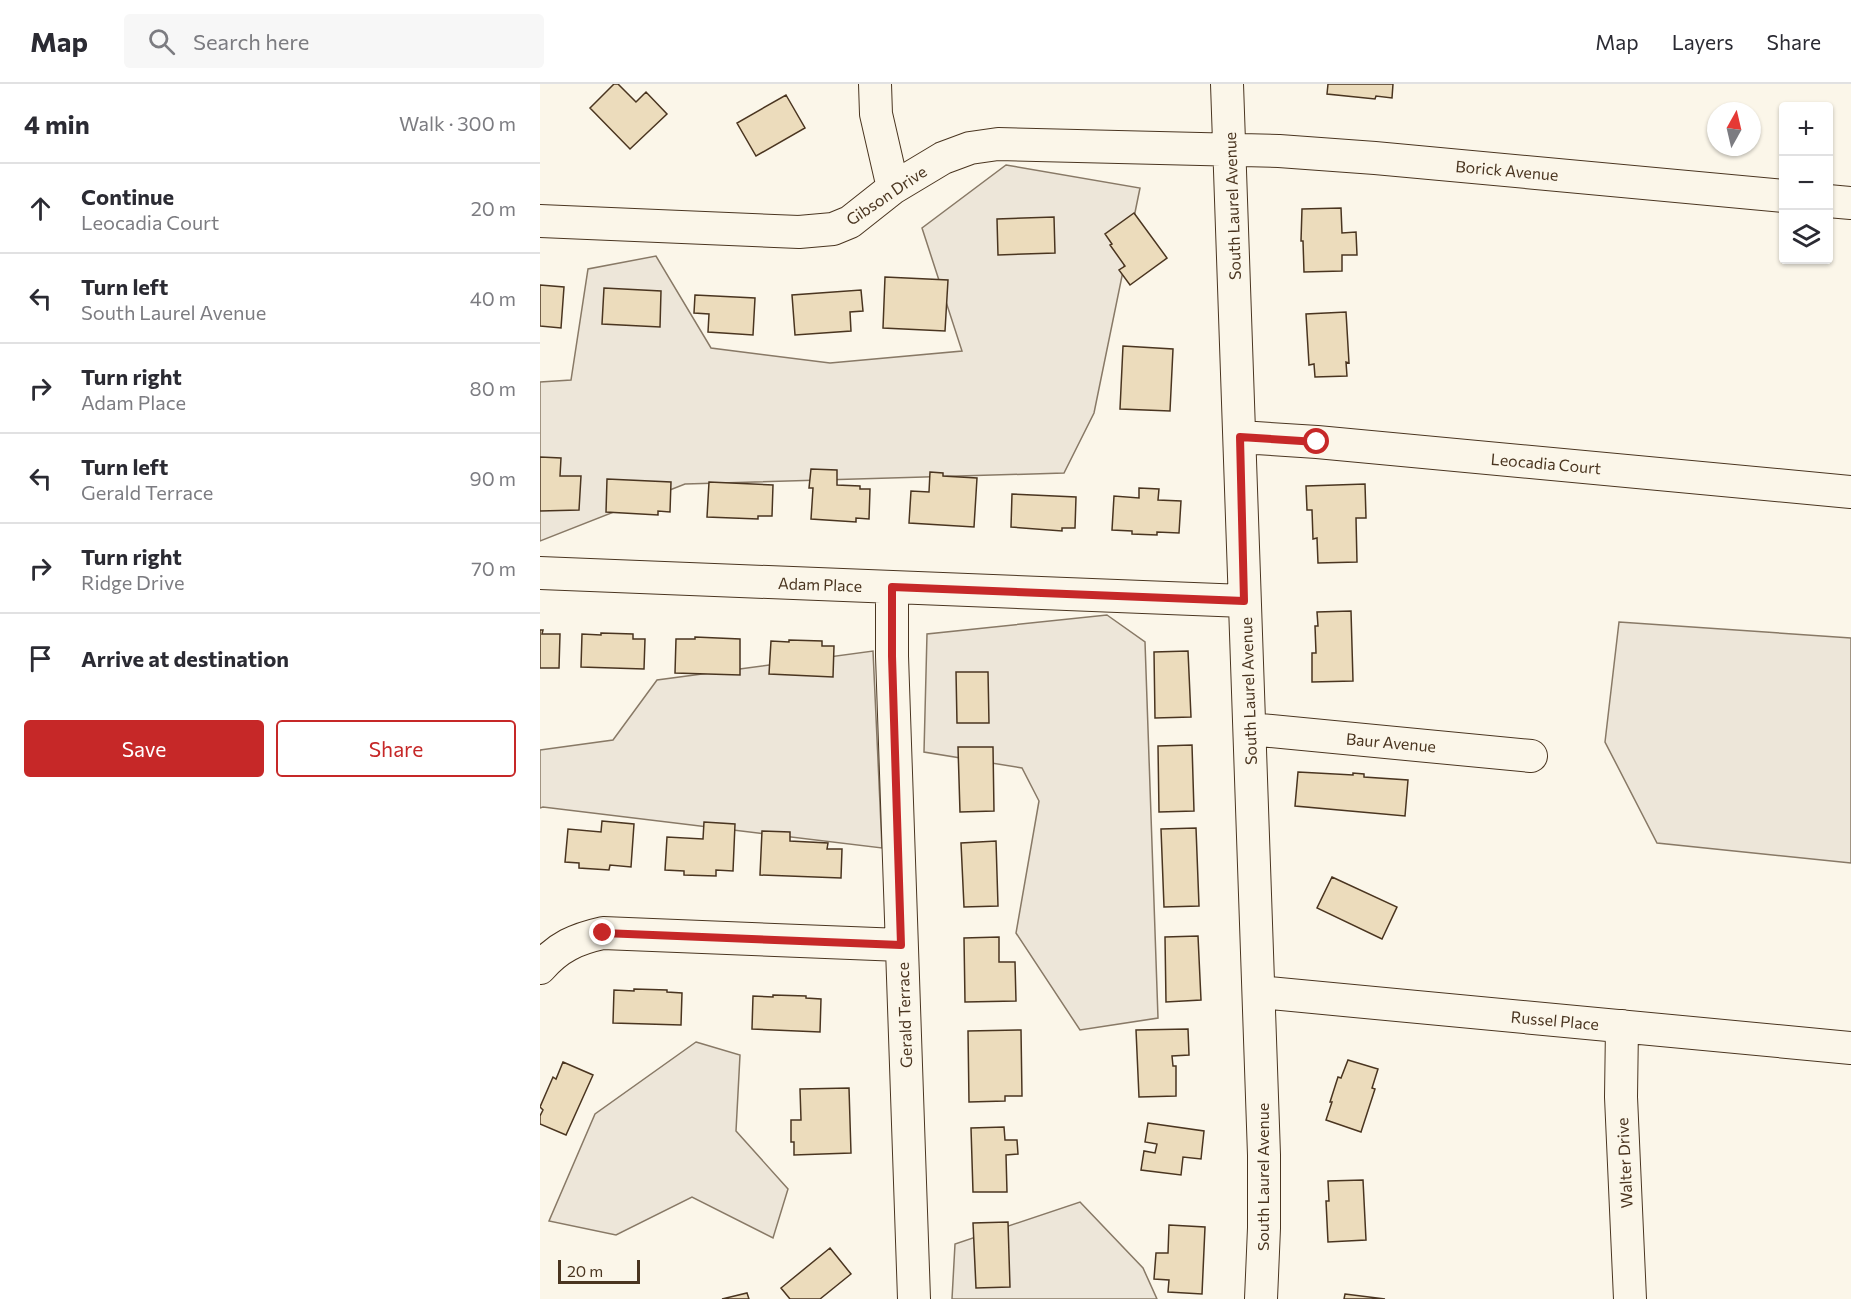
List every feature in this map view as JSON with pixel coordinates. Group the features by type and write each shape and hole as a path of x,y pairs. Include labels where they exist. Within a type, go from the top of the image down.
{"street":[{"path":"875,84 876,114 893,188"},
{"name":"South Laurel Avenue","path":"1227,84 1264,1166 1261,1299"},
{"name":"Gibson Drive","path":"540,221 799,232 833,229 850,222 893,188 943,158 970,148 998,144 1230,150"},
{"name":"Borick Avenue","path":"1230,150 1375,158 1779,196"},
{"path":"1833,201 1851,203"},
{"name":"Leocadia Court","path":"1240,437 1329,443 1851,492"},
{"name":"Adam Place","path":"540,573 1244,601"},
{"name":"Gerald Terrace","path":"892,587 892,656 914,1299"},
{"name":"Baur Avenue","path":"1250,729 1531,756"},
{"path":"540,968 552,954 583,938 603,933 901,945"},
{"name":"Russel Place","path":"1259,992 1851,1048"},
{"name":"Walter Drive","path":"1622,1026 1621,1097 1630,1299"}],"shaded area":[{"path":"1006,165 1140,188 1094,413 1064,473 685,484 540,541 540,382 571,380 588,269 656,256 711,348 830,363 962,351 922,228"},
{"path":"1107,615 1145,642 1158,1018 1080,1030 1016,933 1039,801 1022,768 924,752 927,634"},
{"path":"1619,622 1851,638 1851,863 1657,843 1605,742"},
{"path":"873,651 882,848 540,808 540,750 613,740 657,680"},
{"path":"696,1042 740,1055 736,1131 788,1189 773,1238 692,1197 616,1235 549,1221 595,1114"},
{"path":"1080,1202 1143,1268 1157,1299 952,1299 955,1244"}],"building":[{"path":"614,84 618,84 636,102 646,92 667,114 630,149 590,108"},
{"path":"1328,84 1393,84 1392,98 1376,96 1375,99 1327,94"},
{"path":"786,95 805,128 756,156 737,123"},
{"path":"1341,208 1342,233 1356,232 1357,255 1342,255 1342,271 1304,272 1303,241 1301,241 1302,209"},
{"path":"1134,213 1167,258 1130,285 1119,270 1125,266 1105,234"},
{"path":"1054,217 1055,253 998,255 997,219"},
{"path":"885,277 948,280 945,331 883,328"},
{"path":"540,285 564,287 561,328 540,326"},
{"path":"604,288 661,291 660,327 602,324"},
{"path":"861,290 863,311 850,312 851,331 795,335 792,295"},
{"path":"695,295 755,298 753,335 708,332 709,314 694,313"},
{"path":"1346,312 1349,363 1346,362 1347,376 1315,377 1314,364 1309,365 1306,314"},
{"path":"1123,346 1173,349 1170,411 1120,409"},
{"path":"540,457 561,458 560,476 581,476 579,510 540,511"},
{"path":"811,469 837,470 837,485 870,489 869,519 856,518 856,522 811,519 813,488 809,488"},
{"path":"930,472 943,473 943,476 977,478 974,527 909,523 911,491 929,492"},
{"path":"607,479 671,482 670,512 658,511 658,515 606,512"},
{"path":"709,482 773,485 772,516 758,516 758,519 707,517"},
{"path":"1365,484 1366,518 1356,518 1357,562 1318,563 1317,538 1313,539 1312,510 1307,510 1306,486"},
{"path":"1139,488 1159,489 1158,500 1181,501 1179,533 1132,534 1132,531 1112,530 1114,496 1139,498"},
{"path":"1012,494 1076,497 1075,528 1062,528 1062,531 1011,527"},
{"path":"1351,611 1353,681 1312,682 1312,653 1316,653 1317,612"},
{"path":"540,630 543,630 542,634 560,634 559,668 540,668"},
{"path":"601,633 633,634 633,639 645,639 644,669 581,667 582,634 601,635"},
{"path":"695,637 740,639 740,675 675,673 676,639 695,639"},
{"path":"789,640 822,641 822,646 834,646 833,677 769,674 771,641 789,642"},
{"path":"1188,651 1191,717 1155,718 1154,652"},
{"path":"956,672 988,672 989,723 957,723"},
{"path":"1192,745 1194,811 1159,812 1158,746"},
{"path":"958,747 993,747 994,811 960,812"},
{"path":"1298,772 1353,775 1353,773 1364,774 1364,777 1408,780 1405,816 1295,806"},
{"path":"602,821 634,824 631,867 610,865 609,870 579,868 579,863 565,862 568,829 601,832"},
{"path":"704,822 735,824 733,871 716,870 716,876 684,875 684,871 665,870 667,837 703,839"},
{"path":"1196,828 1199,906 1164,907 1161,829"},
{"path":"762,831 790,832 790,841 828,843 827,849 842,849 841,878 760,875"},
{"path":"996,841 998,906 964,907 961,843"},
{"path":"1332,877 1397,907 1382,939 1317,908"},
{"path":"1198,936 1201,1000 1166,1002 1165,937"},
{"path":"999,937 999,962 1015,962 1016,1001 965,1002 964,938"},
{"path":"634,989 682,993 681,1025 613,1023 614,990 634,991"},
{"path":"773,995 821,999 820,1032 752,1029 753,996 773,997"},
{"path":"1188,1029 1189,1055 1172,1056 1173,1066 1176,1066 1176,1096 1139,1097 1136,1030"},
{"path":"1021,1030 1022,1096 1005,1096 1005,1101 969,1102 968,1031"},
{"path":"1348,1060 1378,1069 1372,1088 1375,1089 1361,1132 1326,1120 1338,1077 1341,1078"},
{"path":"563,1062 593,1075 566,1135 540,1124 543,1110 540,1107 553,1077 556,1079"},
{"path":"849,1088 851,1153 794,1155 794,1142 791,1142 791,1120 801,1120 800,1089"},
{"path":"1148,1123 1204,1131 1201,1159 1183,1157 1181,1175 1141,1170 1144,1151 1155,1153 1157,1144 1145,1142"},
{"path":"1004,1127 1005,1140 1017,1140 1018,1154 1006,1155 1007,1192 973,1192 971,1128"},
{"path":"1363,1180 1366,1240 1328,1242 1326,1201 1329,1201 1328,1181"},
{"path":"1008,1222 1010,1287 976,1288 973,1223"},
{"path":"1169,1225 1205,1227 1202,1294 1168,1292 1169,1280 1154,1279 1156,1253 1168,1253"},
{"path":"830,1248 851,1274 820,1299 790,1299 781,1288"},
{"path":"747,1293 749,1299 722,1299"},
{"path":"1345,1294 1385,1299 1344,1299"}],"route":[{"path":"603,933 901,945 892,587 1244,601 1240,437 1317,442"}]}
